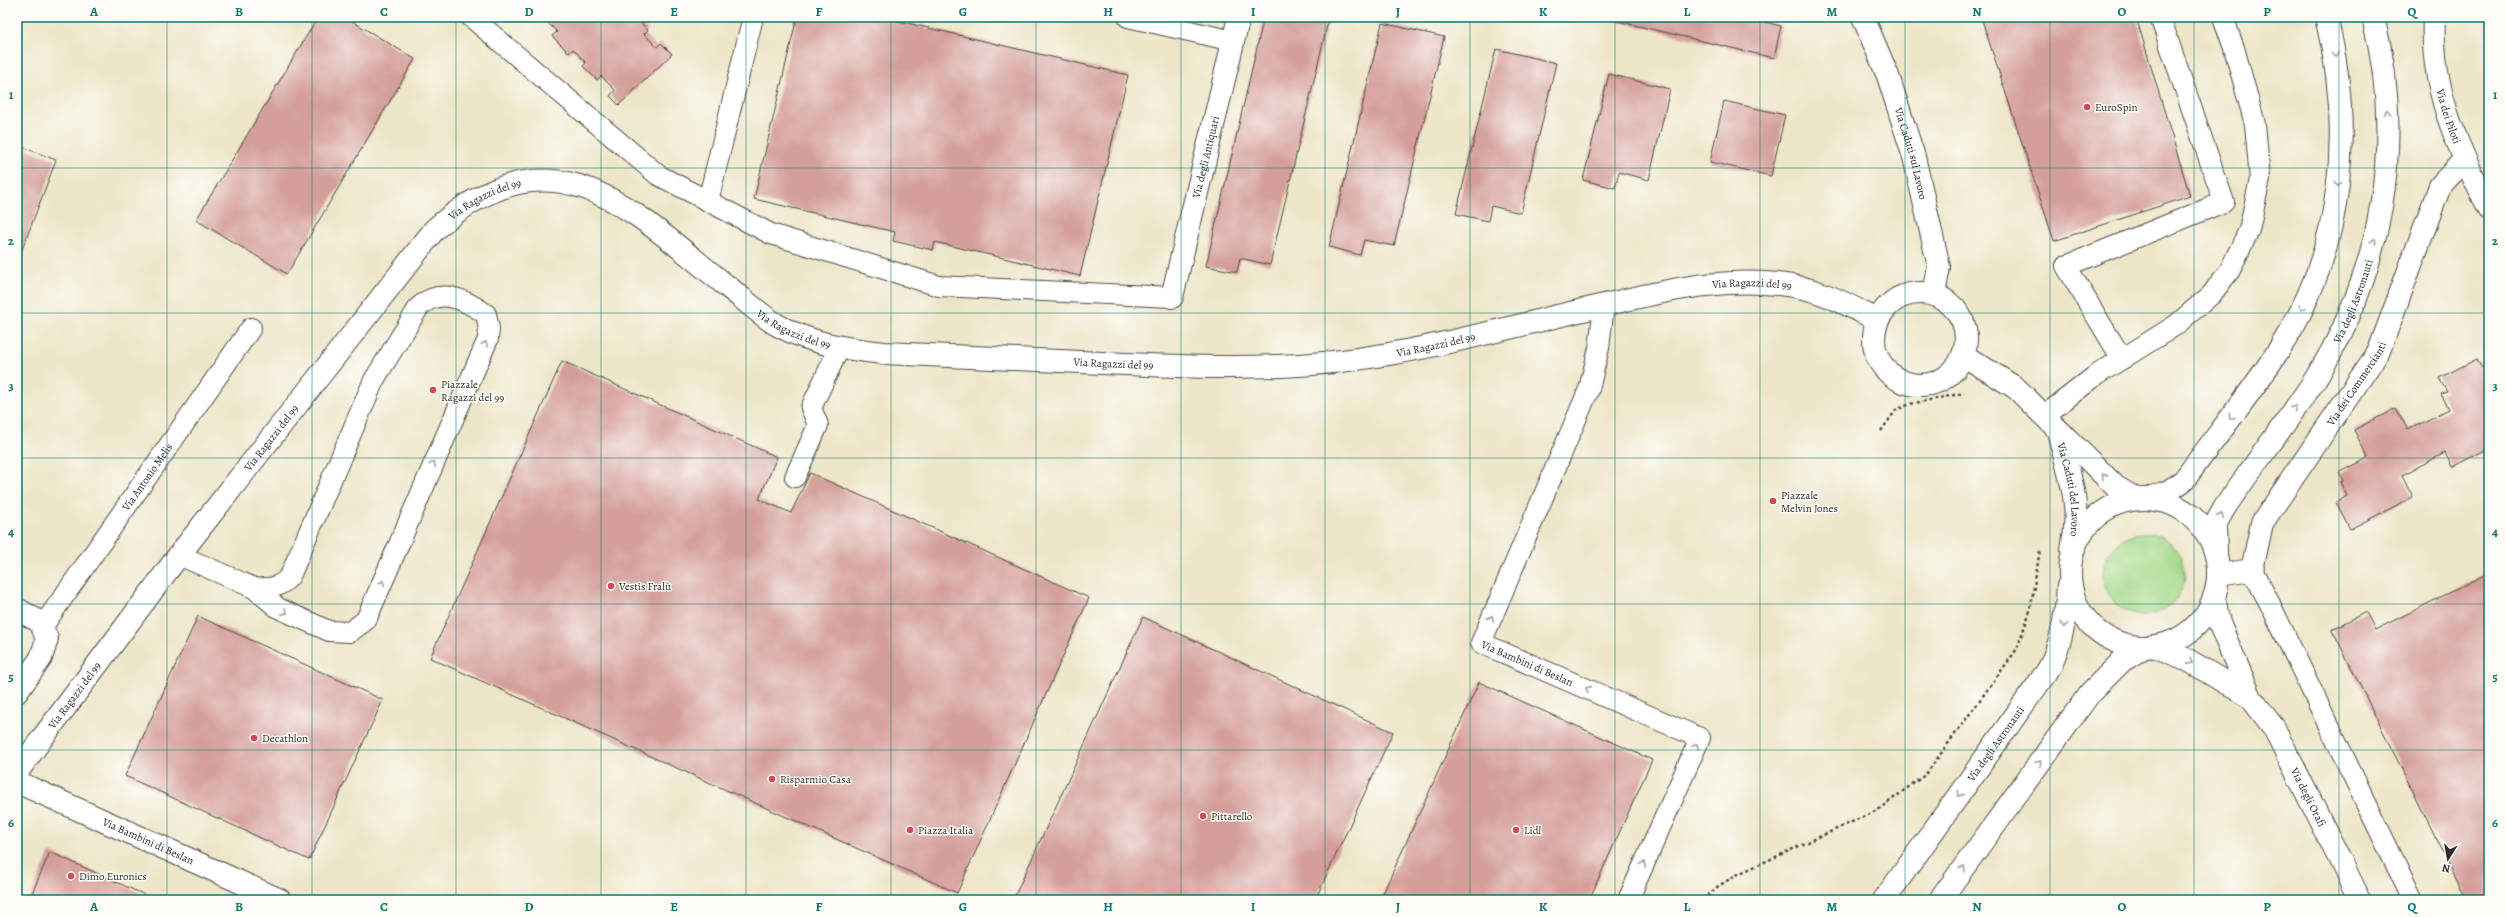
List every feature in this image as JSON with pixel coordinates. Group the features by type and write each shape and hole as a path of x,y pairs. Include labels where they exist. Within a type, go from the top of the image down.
{"street":[{"name":"Via degli Antiquari","path":"1172,297 1239,17"},
{"name":"Via Caduti sul Lavoro","path":"1863,17 1888,76 1914,157 1939,267 1934,294"},
{"path":"2072,549 2083,528 2101,511 2123,501 2142,499 2169,490 2184,480 2281,347 2312,287 2325,253 2334,214 2340,172 2342,130 2339,87 2334,50 2326,17"},
{"name":"Via degli Astronauti","path":"2214,597 2218,575 2215,525 2224,507 2314,380 2338,337 2367,265 2378,227 2389,139 2383,63 2373,17"},
{"name":"Via dei Piloti","path":"2434,17 2432,41 2441,100 2464,160 2489,208"},
{"name":"Via dei Commercianti","path":"2252,570 2262,523 2379,351 2440,186 2464,160"},
{"name":"Via Ragazzi del 99","path":"17,772 179,555 435,229 456,211 500,187 526,181 556,181 582,187 607,197 634,212 778,325 810,341 840,348 884,353 1227,368 1299,365 1362,358 1440,344 1604,305 1694,286 1731,281 1761,282 1795,286 1832,296 1877,320"},
{"path":"1921,292 1934,294 1952,307 1964,326 1966,340 1963,355 1956,368 1945,377 1932,383 1917,385 1902,381 1890,374 1880,363 1875,349 1873,334 1877,320 1884,309 1895,300 1907,294 1921,292"},
{"name":"Via Caduti del Lavoro","path":"1963,355 2016,388 2116,488 2142,499"},
{"name":"Via Caduti del Lavoro","path":"2051,423 2077,503 2076,532 2069,573"},
{"path":"2142,499 2171,504 2191,515 2206,532 2216,552"},
{"path":"2218,575 2252,570"},
{"path":"2069,573 2072,596 2083,617 2099,633 2120,644 2148,647 2166,644 2187,634 2203,618 2214,597"},
{"name":"Via degli Astronauti","path":"1884,900 2048,670 2058,651 2066,612 2069,573"},
{"name":"Via degli Orafi","path":"2214,597 2219,623 2251,698 2274,728 2360,900"},
{"path":"17,609 31,615 45,632"},
{"name":"Via Antonio Melis","path":"17,692 41,658 45,632"},
{"path":"1940,900 2090,692 2122,661 2148,647"},
{"name":"Via degli Orafi","path":"2148,647 2186,659 2251,698"},
{"name":"Via Bambini di Beslan","path":"17,782 280,900"}],"lane":[{"path":"471,17 658,175 771,234 939,286 1172,297"},
{"path":"708,202 753,17"},
{"path":"1128,17 1233,41"},
{"path":"2160,17 2224,202"},
{"path":"2051,423 2095,376 2176,326 2211,295 2230,270 2249,230 2260,179 2255,124 2234,48 2223,17"},
{"path":"2122,359 2066,266 2224,202 2253,210"},
{"path":"179,555 254,588 278,608 329,631 350,632 366,620 488,339 489,329 486,314 450,296 428,299 419,307 374,380 290,576 284,583 276,587 254,588"},
{"name":"Via Bambini di Beslan","path":"1604,305 1599,348 1589,389 1481,642 1700,738 1628,900"},
{"name":"Via Antonio Melis","path":"45,632 251,328"},
{"path":"795,477 818,425 811,408 840,348"},
{"path":"2252,570 2270,604 2413,900"}],"path":[{"path":"1881,431 1896,410 1910,404 1970,391"},
{"path":"1703,900 1717,887 1736,875 1878,810 1926,774 2016,649 2030,611 2041,544"}],"green space":[{"path":"2144,533 2160,536 2173,545 2182,558 2185,574 2182,590 2173,603 2160,612 2144,615 2128,612 2115,603 2106,590 2103,574 2106,558 2115,545 2128,536"}],"building":[{"path":"318,17 345,17 415,59 287,274 196,220"},
{"path":"542,17 627,17 630,20 635,17 648,30 644,34 657,47 661,43 672,54 619,105 610,96 615,90 601,76 597,80 583,66 586,63 573,49 569,53 552,36 557,32"},
{"path":"797,17 882,17 1128,75 1080,276 935,242 933,250 893,241 895,232 754,199"},
{"path":"1264,17 1329,17 1270,265 1240,258 1237,272 1206,266"},
{"path":"1600,17 1752,17 1752,19 1781,26 1774,58"},
{"name":"EuroSpin","path":"1981,17 2136,17 2190,196 2054,241"},
{"path":"1382,23 1444,37 1394,246 1364,240 1360,255 1329,247"},
{"path":"1496,49 1556,63 1521,213 1491,206 1488,221 1456,214"},
{"path":"1609,74 1670,89 1649,180 1619,172 1615,188 1583,180"},
{"path":"1724,101 1785,115 1771,176 1710,162"},
{"path":"17,145 56,160 17,263"},
{"path":"2477,359 2482,368 2489,364 2489,431 2484,434 2489,448 2452,467 2445,453 2402,475 2413,497 2350,529 2336,502 2347,496 2340,482 2343,481 2339,473 2368,458 2354,430 2396,408 2408,430 2449,409 2441,394 2447,392 2439,378"},
{"path":"562,361 777,457 759,499 791,513 810,473 1089,598 957,893 430,658"},
{"path":"2489,573 2489,900 2467,900 2332,629 2366,612 2375,630"},
{"name":"Decathlon","path":"198,616 383,700 309,860 125,776"},
{"name":"Pittarello","path":"1143,617 1393,732 1315,900 1013,900"},
{"name":"Lidl","path":"1479,682 1652,760 1589,900 1380,900"},
{"name":"Dimo Euronics","path":"50,852 156,900 29,900"}],"place":[{"name":"EuroSpin","path":"2087,107"},
{"name":"Piazzale Ragazzi del 99","path":"433,390"},
{"name":"Piazzale Melvin Jones","path":"1773,501"},
{"name":"Vestis Fralù","path":"611,586"},
{"name":"Decathlon","path":"254,738"},
{"name":"Risparmio Casa","path":"772,779"},
{"name":"Pittarello","path":"1203,816"},
{"name":"Piazza Italia","path":"910,830"},
{"name":"Lidl","path":"1516,830"},
{"name":"Dimo Euronics","path":"71,876"}]}
